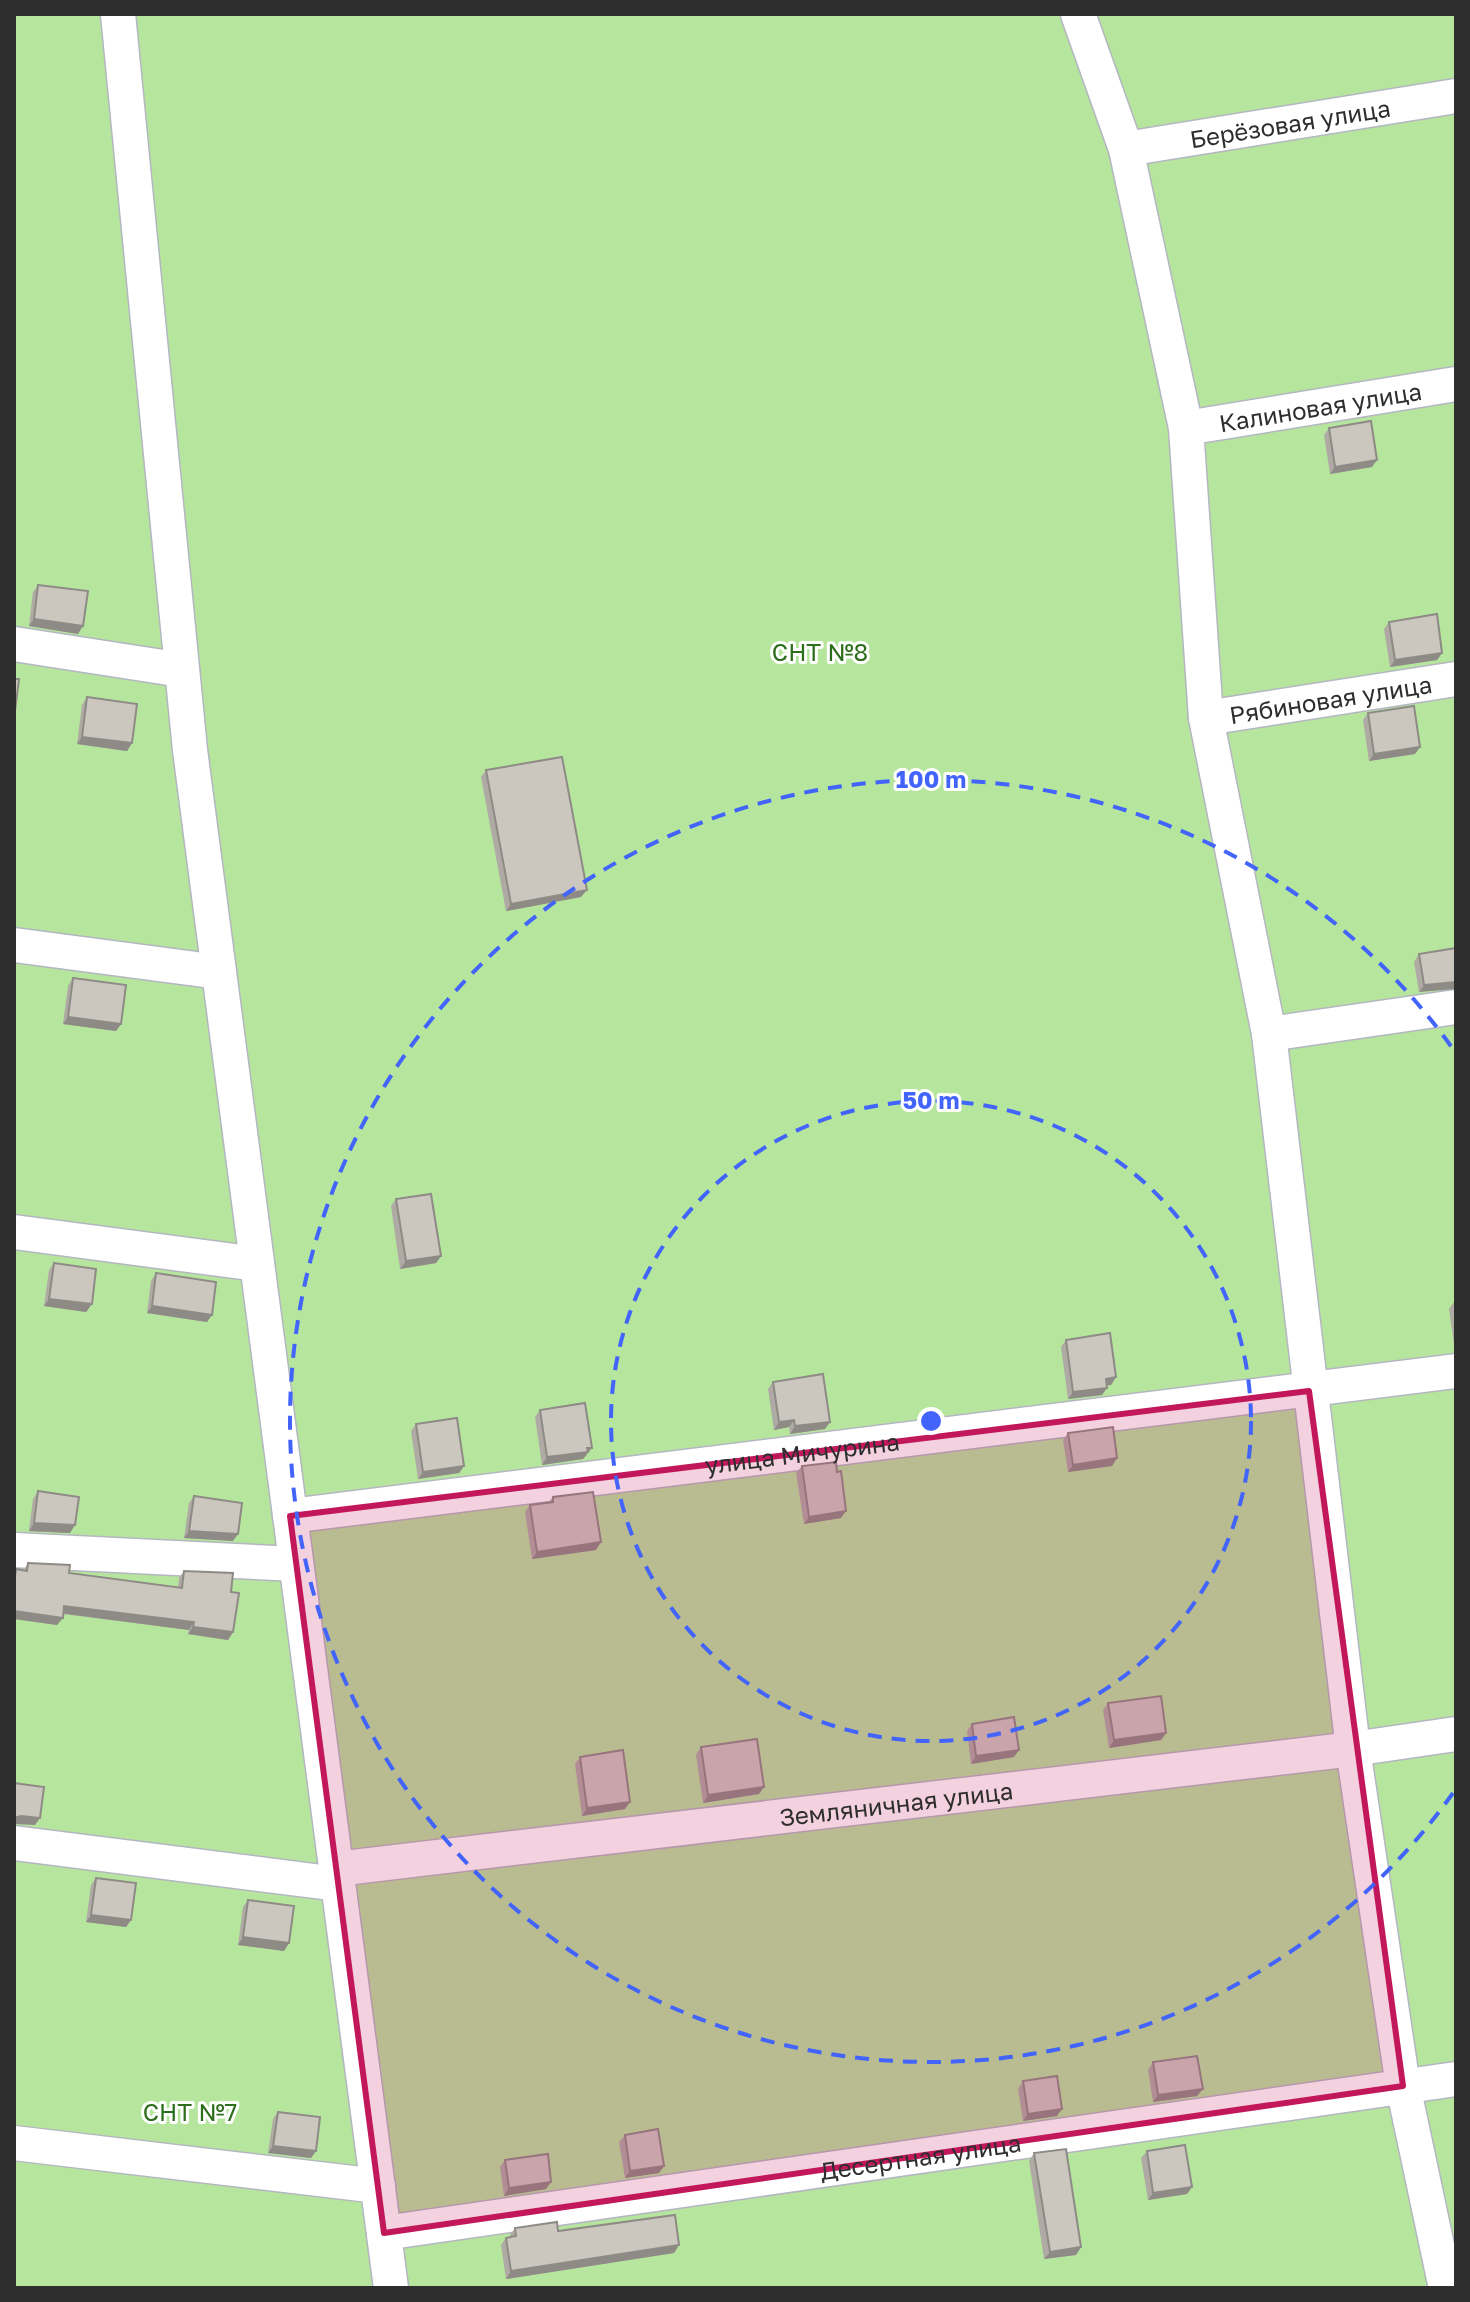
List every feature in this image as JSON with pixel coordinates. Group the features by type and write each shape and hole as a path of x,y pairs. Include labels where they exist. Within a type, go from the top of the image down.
{"street":[{"path":"118,14 182,670 391,2288"},
{"path":"1078,14 1126,149 1186,428 1206,718 1269,1034 1353,1749 1403,2086 1446,2288"},
{"name":"Берёзовая улица","path":"1126,149 1456,96"},
{"name":"Калиновая улица","path":"1186,428 1456,384"},
{"path":"14,644 182,670"},
{"name":"Рябиновая улица","path":"1206,718 1456,679"},
{"path":"14,945 219,972"},
{"path":"1269,1034 1456,1007"},
{"path":"14,1232 257,1264"},
{"name":"улица Мичурина","path":"290,1516 1456,1371"},
{"path":"14,1550 296,1564"},
{"name":"Земляничная улица","path":"14,1843 337,1877 1456,1734"},
{"name":"Десертная улица","path":"384,2233 1456,2079"},
{"path":"14,2143 378,2186"}],"highlighted area":[{"path":"1309,1391 1403,2086 384,2233 290,1516"}],"green space":[{"name":"СНТ №8","path":"14,14 1456,14 1456,2288 14,2288"}],"building":[{"path":"1371,421 1377,460 1335,467 1329,428"},
{"path":"38,585 88,591 83,626 34,619"},
{"path":"1437,614 1442,653 1395,660 1389,622"},
{"path":"14,679 19,679 14,719"},
{"path":"87,697 137,704 132,743 82,737"},
{"path":"1414,706 1420,747 1374,754 1368,713"},
{"path":"562,757 587,890 511,904 486,770"},
{"path":"1456,948 1456,982 1424,985 1419,954"},
{"path":"73,978 126,985 121,1024 68,1017"},
{"path":"431,1194 441,1256 406,1261 396,1199"},
{"path":"54,1263 96,1269 92,1304 49,1299"},
{"path":"156,1273 216,1282 212,1315 152,1306"},
{"path":"1110,1333 1116,1377 1106,1379 1107,1388 1073,1392 1066,1340"},
{"path":"823,1374 830,1422 795,1426 794,1420 779,1422 773,1382"},
{"path":"585,1403 592,1448 587,1448 588,1452 547,1457 540,1410"},
{"path":"457,1418 464,1466 423,1472 416,1424"},
{"path":"1113,1427 1117,1458 1073,1465 1068,1433"},
{"path":"836,1462 837,1472 841,1471 846,1511 809,1517 802,1466"},
{"path":"38,1491 79,1497 75,1525 34,1523"},
{"path":"593,1492 601,1542 537,1552 530,1505 553,1502 553,1497"},
{"path":"194,1496 242,1503 238,1534 189,1531"},
{"path":"28,1563 70,1565 69,1573 182,1588 184,1571 233,1573 231,1592 239,1593 233,1632 193,1627 194,1622 64,1606 63,1618 14,1611 16,1569 27,1571"},
{"path":"1161,1696 1166,1733 1114,1740 1108,1703"},
{"path":"1014,1717 1019,1750 976,1756 972,1724"},
{"path":"757,1739 764,1787 708,1795 701,1747"},
{"path":"623,1750 630,1802 587,1808 580,1757"},
{"path":"14,1783 44,1787 40,1818 14,1818"},
{"path":"96,1878 136,1883 131,1920 91,1915"},
{"path":"248,1900 294,1906 289,1943 243,1937"},
{"path":"1197,2056 1203,2089 1158,2095 1153,2062"},
{"path":"1057,2076 1062,2109 1028,2114 1023,2081"},
{"path":"278,2112 320,2117 316,2151 273,2146"},
{"path":"658,2129 664,2166 630,2171 625,2135"},
{"path":"1185,2145 1192,2187 1153,2193 1147,2151"},
{"path":"1066,2149 1081,2247 1050,2252 1034,2153"},
{"path":"548,2154 551,2182 509,2188 505,2160"},
{"path":"675,2215 679,2245 511,2271 506,2238 516,2236 515,2228 557,2222 558,2231"}],"park label":[{"name":"СНТ №7","path":"190,2111"}]}
